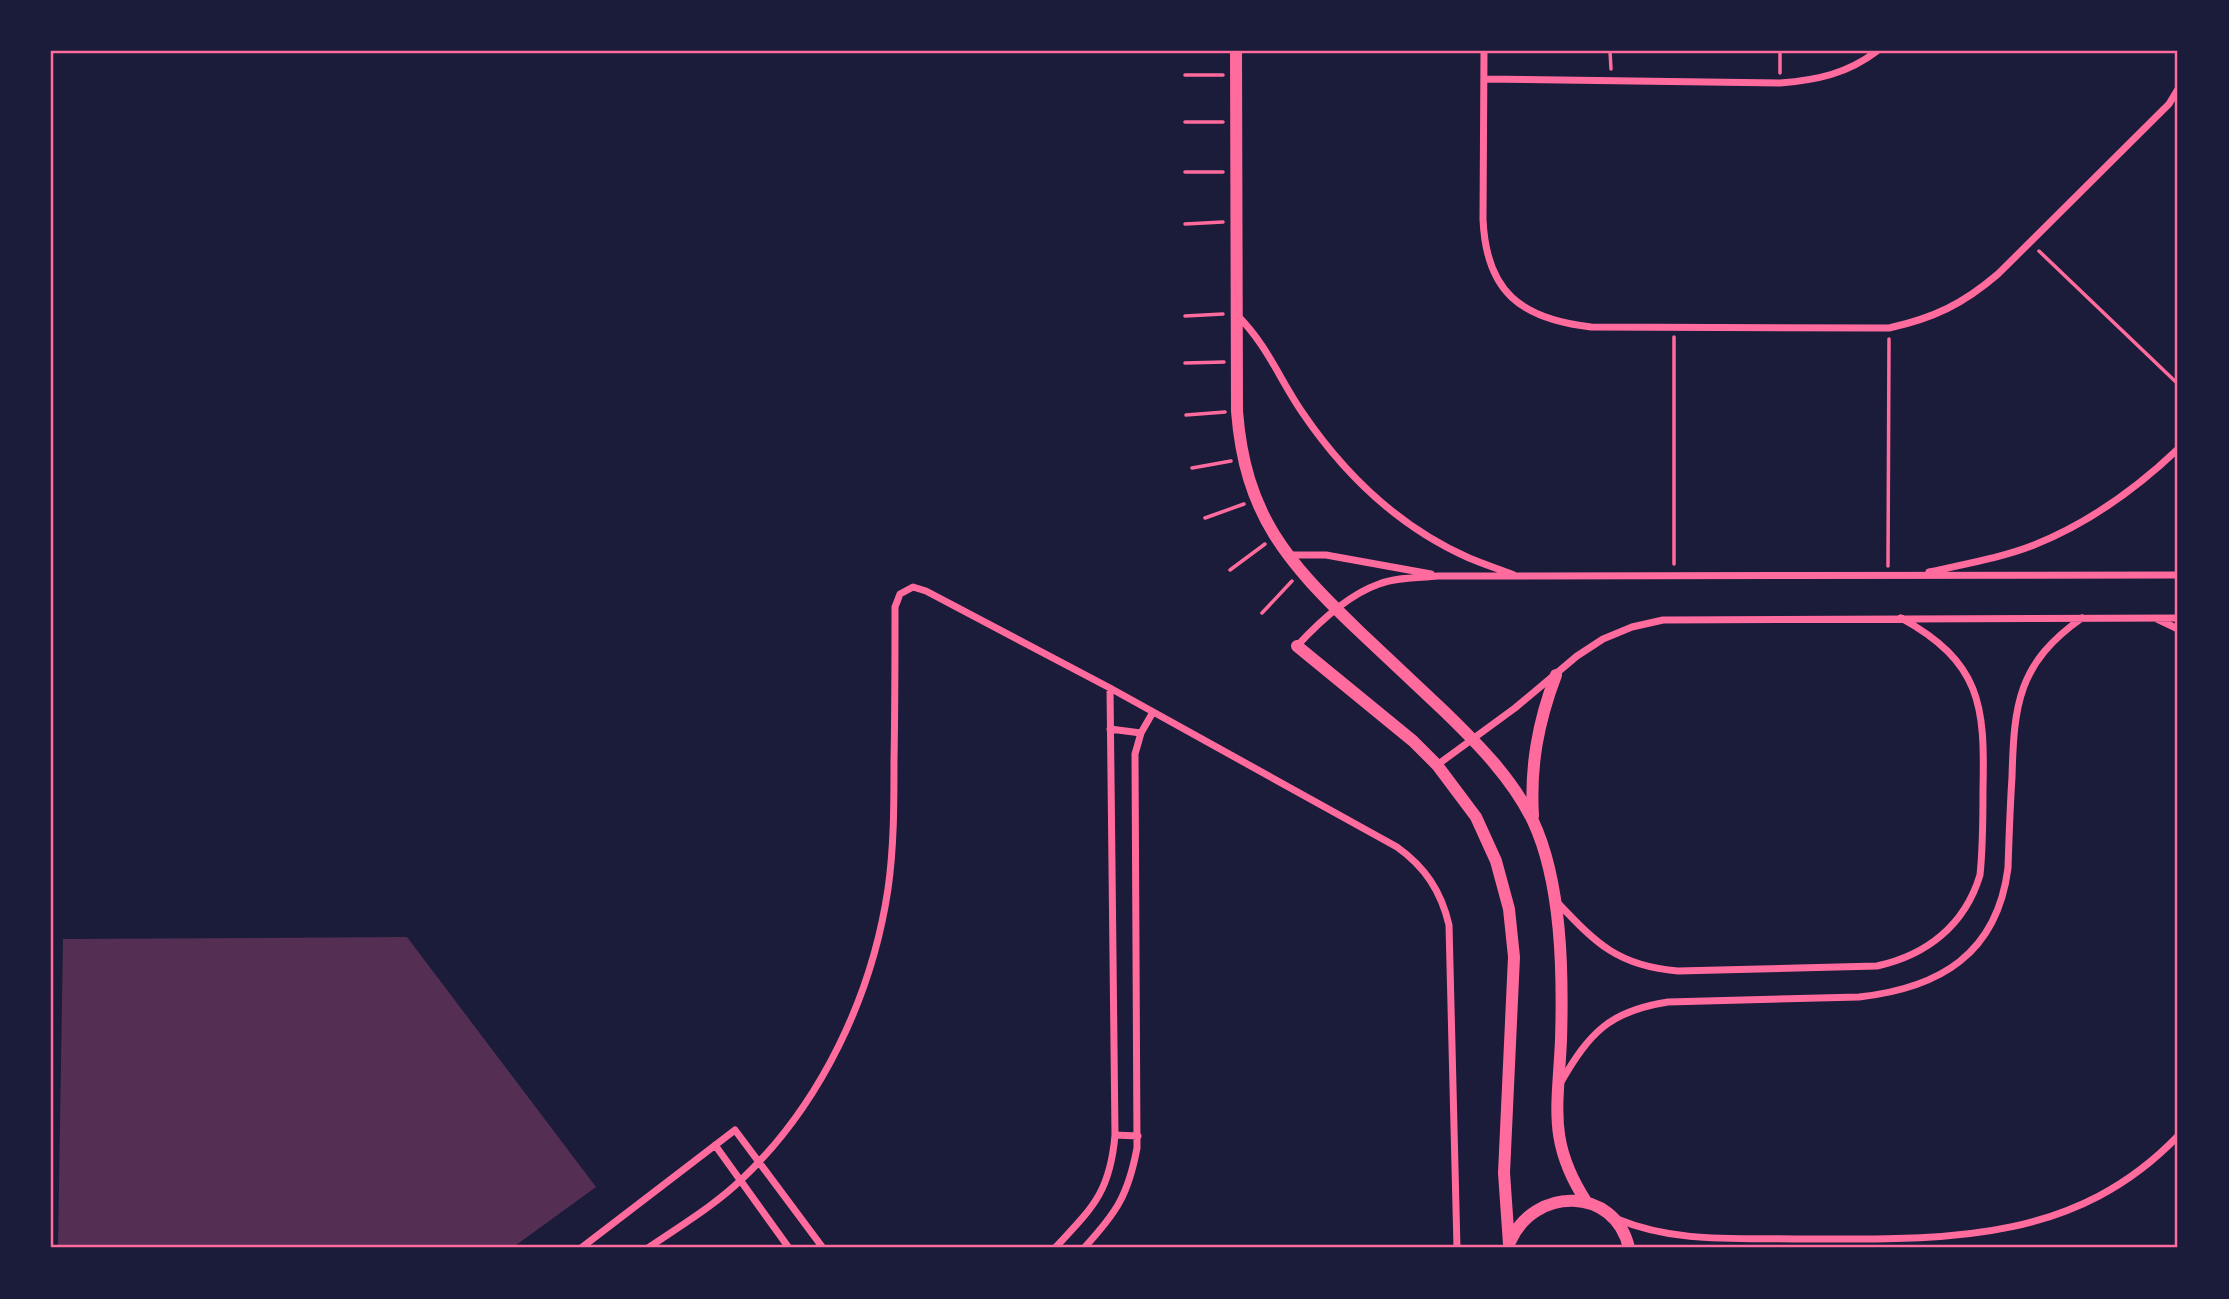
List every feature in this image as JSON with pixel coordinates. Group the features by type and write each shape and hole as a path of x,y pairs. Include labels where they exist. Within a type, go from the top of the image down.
{"street":[{"path":"1236,51 1236,362 1237,411 1243,458 1256,499 1275,537 1301,573 1472,738 1507,778 1534,824 1547,862 1554,899 1561,995 1556,1112 1561,1148 1574,1182 1587,1203"},
{"path":"1484,51 1483,231 1494,274 1517,303 1541,317 1591,327 1889,328 1948,310 1974,294 2030,242 2169,104 2178,89"},
{"path":"1483,79 1780,83 1814,81 1840,74 1877,51"},
{"path":"2169,104 2178,100"},
{"path":"1236,314 1267,351 1301,410 1334,456 1373,496 1418,530 1468,558 1521,577"},
{"path":"1917,575 2000,556 2063,532 2124,495 2178,449"},
{"path":"1287,555 1326,555 1438,576"},
{"path":"1509,1246 1504,1173 1514,957 1509,909 1496,862 1476,817 1437,765 1413,741 1297,646 1337,609 1377,584 1438,576 2178,575"},
{"path":"648,1248 716,1201 759,1161 803,1105 840,1043 865,983 877,941 892,857 895,607 900,594 913,587 926,591 1110,688 1398,846 1422,868 1436,888 1449,925 1457,1248"},
{"path":"1554,899 1606,950 1629,962 1653,969 1678,971 1877,967 1898,962 1936,941 1965,911 1980,875 1984,744 1982,717 1975,692 1962,668 1945,648 1924,631 1900,618"},
{"path":"1557,1088 1577,1055 1595,1033 1616,1016 1641,1006 1668,1002 1886,994 1932,980 1970,953 1998,914 2005,892 2014,718 2021,693 2045,650 2062,632 2082,618"},
{"path":"2154,618 2178,629"},
{"path":"1437,765 1603,639 1632,627 1662,620 2178,618"},
{"path":"1534,824 1533,764 1544,706 1556,675"},
{"path":"1055,1248 1093,1207 1100,1194 1110,1169 1115,1135 1110,688"},
{"path":"1084,1248 1110,1220 1121,1201 1134,1165 1138,1136 1135,764 1141,733 1153,712"},
{"path":"1110,729 1141,733"},
{"path":"581,1248 735,1130 823,1248"},
{"path":"1115,1135 1138,1136"},
{"path":"1509,1246 1523,1220 1546,1204 1559,1200 1587,1203 1611,1216 1660,1233 1711,1238 1888,1239 1989,1232 2031,1224 2071,1210 2109,1191 2145,1167 2178,1136"},
{"path":"715,1145 789,1248"},
{"path":"1611,1216 1621,1228 1629,1248"}],"path":[{"path":"1610,51 1611,81"},
{"path":"1780,51 1780,83"},
{"path":"1185,75 1236,75"},
{"path":"1185,122 1236,122"},
{"path":"1185,172 1236,172"},
{"path":"1185,224 1235,221"},
{"path":"2030,242 2178,384"},
{"path":"1185,316 1236,314"},
{"path":"1674,328 1674,576"},
{"path":"1888,575 1889,328"},
{"path":"1185,363 1236,362"},
{"path":"1186,415 1237,411"},
{"path":"1192,468 1243,458"},
{"path":"1205,518 1256,499"},
{"path":"1230,570 1275,537"},
{"path":"1262,613 1301,573"}],"building":[{"path":"407,937 596,1187 512,1248 58,1248 63,939"}]}
